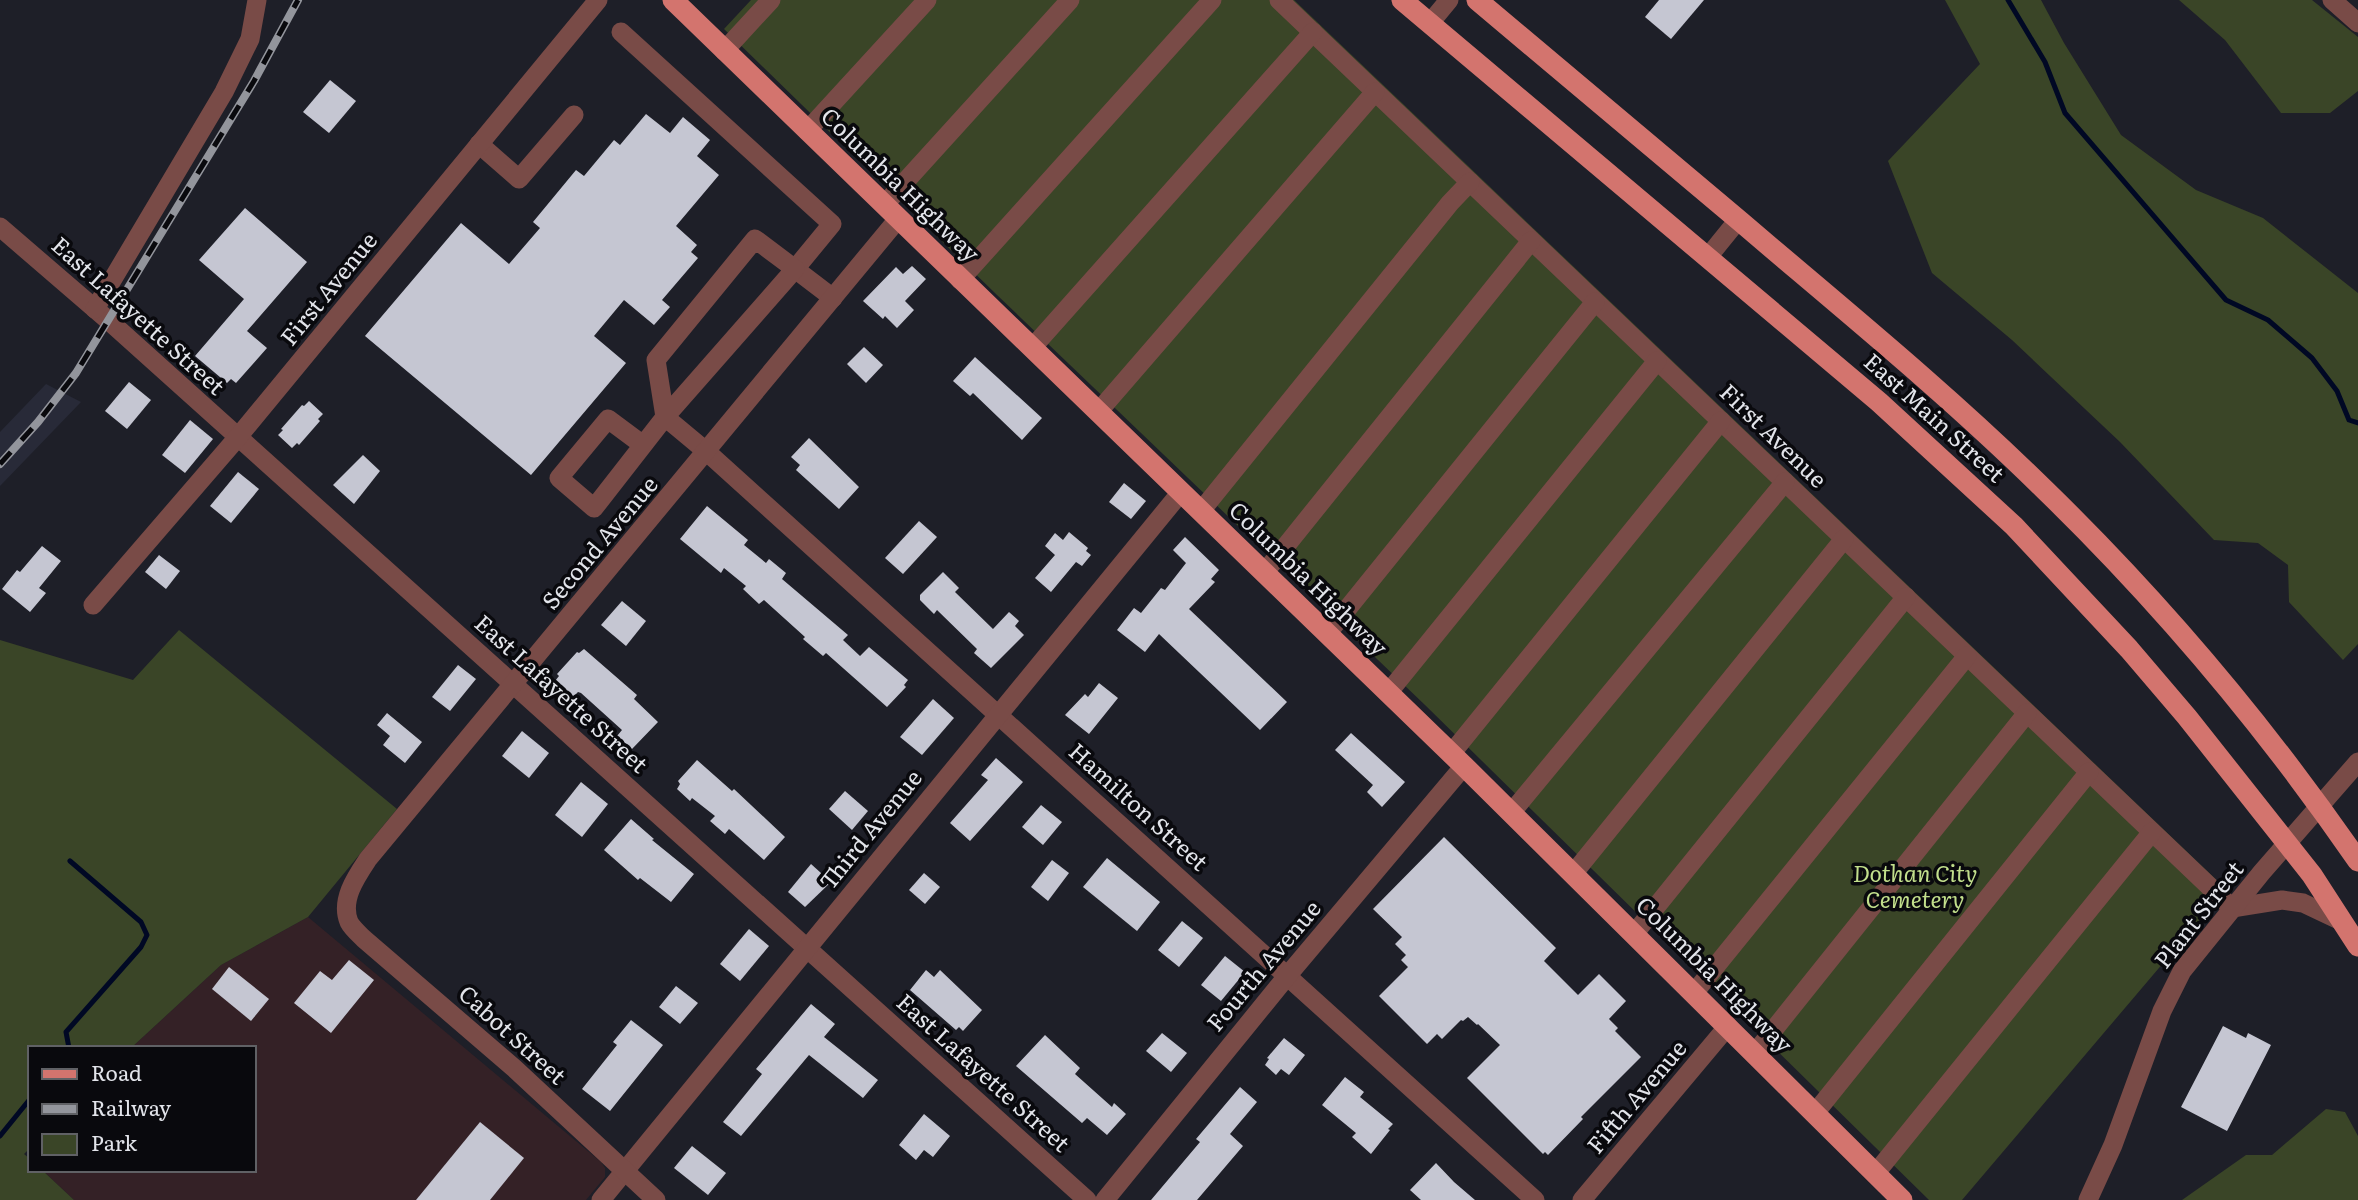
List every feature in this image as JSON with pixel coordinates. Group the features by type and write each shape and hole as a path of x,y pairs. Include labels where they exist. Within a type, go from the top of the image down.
{"main road":[{"name":"Columbia Highway","path":"673,0 1573,873 1902,1200"},
{"name":"East Main Street","path":"1402,0 1879,402 2014,526 2187,717 2312,875 2358,946"},
{"name":"East Main Street","path":"1477,0 1909,364 2056,500 2189,644 2319,807 2358,861"}],"street":[{"path":"95,309 224,92 250,39 257,0"},
{"name":"First Avenue","path":"93,605 238,437 598,0"},
{"path":"724,51 771,0"},
{"path":"807,131 927,0"},
{"name":"Second Avenue","path":"346,902 356,876 368,859 833,298 891,212 1070,0"},
{"path":"960,280 1212,0"},
{"name":"First Avenue","path":"1279,0 2232,908"},
{"path":"1430,23 1449,0"},
{"path":"2332,0 2358,23"},
{"path":"621,32 832,224 665,417 594,508 559,478 608,419 643,445"},
{"path":"1032,348 1313,32"},
{"path":"1098,412 1375,92"},
{"path":"479,144 519,179 574,115"},
{"path":"1201,511 1470,182"},
{"path":"1708,257 1738,220"},
{"name":"East Lafayette Street","path":"0,227 238,437 1087,1200"},
{"path":"665,417 656,360 755,239 833,298"},
{"path":"1264,573 1531,241"},
{"path":"1327,634 1595,302"},
{"path":"1388,693 1657,361"},
{"name":"Hamilton Street","path":"665,417 1535,1200"},
{"name":"Fourth Avenue","path":"1105,1200 1288,975 1721,421"},
{"path":"1511,813 1785,482"},
{"name":"Third Avenue","path":"601,1200 1181,492"},
{"path":"1573,873 1844,538"},
{"path":"1634,934 1906,597"},
{"path":"1694,993 1967,656"},
{"path":"1755,1053 2027,713"},
{"name":"Plant Street","path":"2088,1200 2113,1145 2170,993 2182,971 2232,908 2358,762"},
{"path":"1815,1113 2089,772"},
{"path":"1875,1174 2152,832"},
{"path":"2232,908 2282,900 2303,903 2341,921"},
{"name":"Cabot Street","path":"346,902 349,922 364,939 514,1068 656,1200"},
{"name":"Fifth Avenue","path":"1582,1200 1728,1026"}],"shaded area":[{"path":"46,384 81,402 0,486 0,432"},
{"path":"308,917 601,1162 605,1168 605,1177 586,1200 74,1200 44,1172 256,1172 256,1046 133,1046 221,965"}],"green space":[{"name":"Dothan City Cemetery","path":"751,0 1294,0 2226,889 1962,1200 1929,1200 1425,705 724,29"},
{"path":"1945,0 2041,0 2064,43 2121,135 2196,190 2263,218 2358,293 2358,644 2343,660 2289,602 2288,565 2258,543 2214,540 2120,442 2012,340 1932,273 1888,161 1980,64"},
{"path":"2179,0 2312,0 2358,37 2358,91 2330,113 2281,113 2225,40"},
{"path":"179,630 397,809 308,917 221,965 133,1046 28,1046 28,1150 24,1154 28,1157 28,1172 44,1172 74,1200 0,1200 0,640 133,680"},
{"path":"2326,1109 2345,1112 2358,1136 2358,1200 2182,1200 2246,1155 2272,1155"}],"building":[{"path":"1659,0 1704,0 1671,39 1645,17"},
{"path":"330,80 356,101 329,133 303,112"},
{"path":"646,114 670,133 683,117 710,140 697,156 719,175 676,226 697,245 691,252 698,258 662,300 670,307 654,325 624,300 594,336 626,363 531,475 365,336 461,223 509,264 540,228 533,222 576,170 584,176 614,140 620,145"},
{"path":"245,208 307,262 247,331 267,348 236,383 231,379 227,383 195,356 244,299 199,260"},
{"path":"912,266 926,279 905,301 914,310 897,328 863,301 896,267 903,274"},
{"path":"864,347 883,365 866,383 847,364"},
{"path":"975,357 1042,418 1022,440 973,393 970,396 953,381"},
{"path":"129,382 151,400 127,429 105,411"},
{"path":"309,401 323,414 299,445 297,443 292,448 278,435 302,405"},
{"path":"190,420 213,439 185,473 162,455"},
{"path":"809,438 859,487 839,509 796,470 800,465 791,457"},
{"path":"363,455 380,471 354,504 333,485"},
{"path":"238,472 259,489 231,523 210,506"},
{"path":"1124,483 1146,501 1131,519 1109,502"},
{"path":"707,506 748,540 744,545 766,563 769,559 786,573 782,579 848,635 843,640 860,656 869,647 908,680 904,685 906,687 887,707 826,653 823,656 803,639 805,637 764,600 759,604 743,589 746,586 724,568 721,573 680,539"},
{"path":"919,521 937,537 903,574 885,558"},
{"path":"1069,532 1088,548 1086,551 1091,555 1082,566 1076,562 1051,592 1035,578 1055,555 1045,546 1055,533 1063,540"},
{"path":"1185,537 1219,570 1211,579 1215,582 1189,609 1287,702 1260,730 1159,634 1145,652 1117,630 1134,608 1141,613 1161,588 1165,590 1186,563 1173,550"},
{"path":"42,546 61,561 39,588 46,593 30,612 2,589"},
{"path":"159,555 180,571 166,589 145,572"},
{"path":"943,572 959,588 955,592 993,629 1009,612 1019,621 1015,626 1024,635 991,668 974,653 977,649 937,610 934,614 920,600 920,595"},
{"path":"622,601 646,621 626,646 601,625"},
{"path":"584,649 637,695 634,699 658,722 632,749 617,736 622,730 581,693 578,692 573,697 555,681 559,676 557,674 577,652"},
{"path":"458,665 476,679 450,711 432,697"},
{"path":"1099,683 1118,698 1089,734 1065,715 1085,694 1088,697"},
{"path":"933,699 954,718 922,755 900,737"},
{"path":"387,713 422,742 405,763 383,745 390,736 377,725"},
{"path":"522,731 549,753 529,778 502,756"},
{"path":"1351,733 1405,782 1382,807 1367,792 1373,785 1335,750"},
{"path":"996,758 1023,782 970,841 950,823 988,780 981,775"},
{"path":"697,760 732,791 734,789 785,837 764,860 729,829 725,834 710,821 715,816 692,798 690,801 677,789 680,784 678,781"},
{"path":"581,782 608,804 582,837 555,815"},
{"path":"845,791 868,811 852,830 829,809"},
{"path":"1041,805 1062,822 1043,845 1022,827"},
{"path":"631,819 694,874 671,902 640,878 638,880 604,850"},
{"path":"1444,837 1556,948 1544,961 1578,995 1599,974 1626,1001 1609,1019 1618,1028 1615,1031 1641,1057 1581,1117 1583,1119 1548,1155 1545,1152 1543,1154 1467,1078 1500,1045 1478,1024 1468,1017 1461,1020 1442,1039 1437,1034 1427,1044 1379,996 1408,967 1401,960 1406,955 1395,944 1402,937 1373,909"},
{"path":"1107,858 1160,902 1137,931 1083,887"},
{"path":"1052,860 1069,873 1048,901 1031,887"},
{"path":"811,864 831,882 805,907 788,892"},
{"path":"924,873 940,887 925,904 909,890"},
{"path":"1182,921 1203,938 1179,967 1158,950"},
{"path":"749,929 769,946 740,981 720,964"},
{"path":"1225,956 1245,972 1221,1001 1201,985"},
{"path":"349,960 374,980 331,1033 294,1003 320,971 332,980"},
{"path":"229,967 269,999 251,1021 212,989"},
{"path":"926,970 934,977 940,970 982,1010 963,1031 959,1027 956,1030 910,990"},
{"path":"676,986 698,1003 680,1024 659,1007"},
{"path":"811,1004 835,1024 824,1037 878,1080 863,1098 809,1055 741,1136 723,1122 762,1074 756,1069"},
{"path":"631,1020 663,1045 610,1111 582,1089 617,1045 613,1042"},
{"path":"2223,1026 2246,1038 2248,1033 2271,1045 2227,1131 2181,1107"},
{"path":"1162,1033 1187,1053 1171,1072 1146,1051"},
{"path":"1045,1035 1080,1068 1075,1074 1112,1107 1114,1103 1126,1114 1107,1135 1087,1118 1082,1123 1016,1066"},
{"path":"1284,1038 1305,1055 1289,1075 1281,1069 1276,1075 1265,1065 1269,1059 1267,1058"},
{"path":"1345,1077 1364,1092 1360,1097 1393,1124 1371,1154 1352,1137 1356,1133 1322,1105"},
{"path":"1240,1087 1257,1102 1230,1134 1243,1146 1197,1200 1151,1200 1200,1142 1196,1139"},
{"path":"924,1114 950,1136 933,1157 924,1150 916,1160 899,1145"},
{"path":"480,1122 524,1158 490,1200 416,1200"},
{"path":"692,1146 726,1173 708,1195 674,1168"},
{"path":"1436,1163 1475,1200 1421,1200 1410,1190"}],"waterway":[{"path":"2008,0 2045,62 2065,113 2226,300 2268,320 2312,358 2337,391 2349,420 2358,423"},
{"path":"69,1046 66,1032 141,947 147,935 141,922 70,861"},
{"path":"0,1136 28,1101"}],"railway":[{"path":"0,464 38,422 76,373 254,81 298,0"}]}
